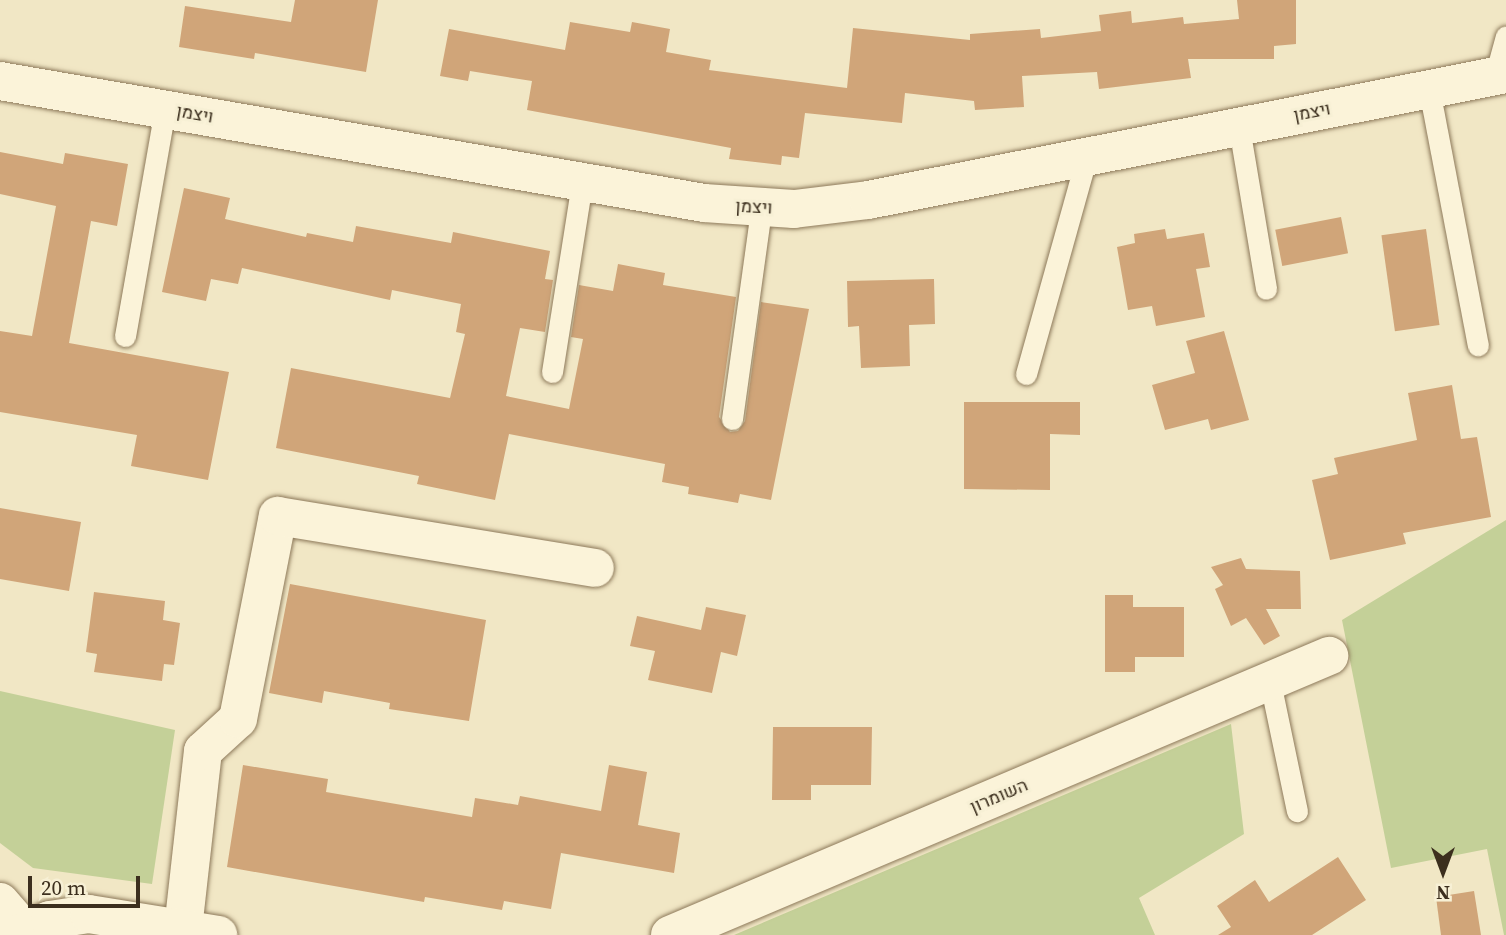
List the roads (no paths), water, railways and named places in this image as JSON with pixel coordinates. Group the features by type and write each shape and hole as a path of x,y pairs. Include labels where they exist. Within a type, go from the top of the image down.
{"street":[{"name":"ויצמן","path":"0,81 582,182 761,209 840,204 1501,75"},
{"path":"14,923 89,914 200,932 203,751 238,719 278,516 595,568"},
{"name":"השומרון","path":"670,935 1329,656"}],"lane":[{"path":"1501,75 1506,36"},
{"path":"1429,89 1478,345"},
{"path":"125,336 165,108"},
{"path":"1239,127 1266,289"},
{"path":"1026,374 1087,156"},
{"path":"552,372 582,182"},
{"path":"732,419 761,209"},
{"path":"1270,681 1297,811"}]}
